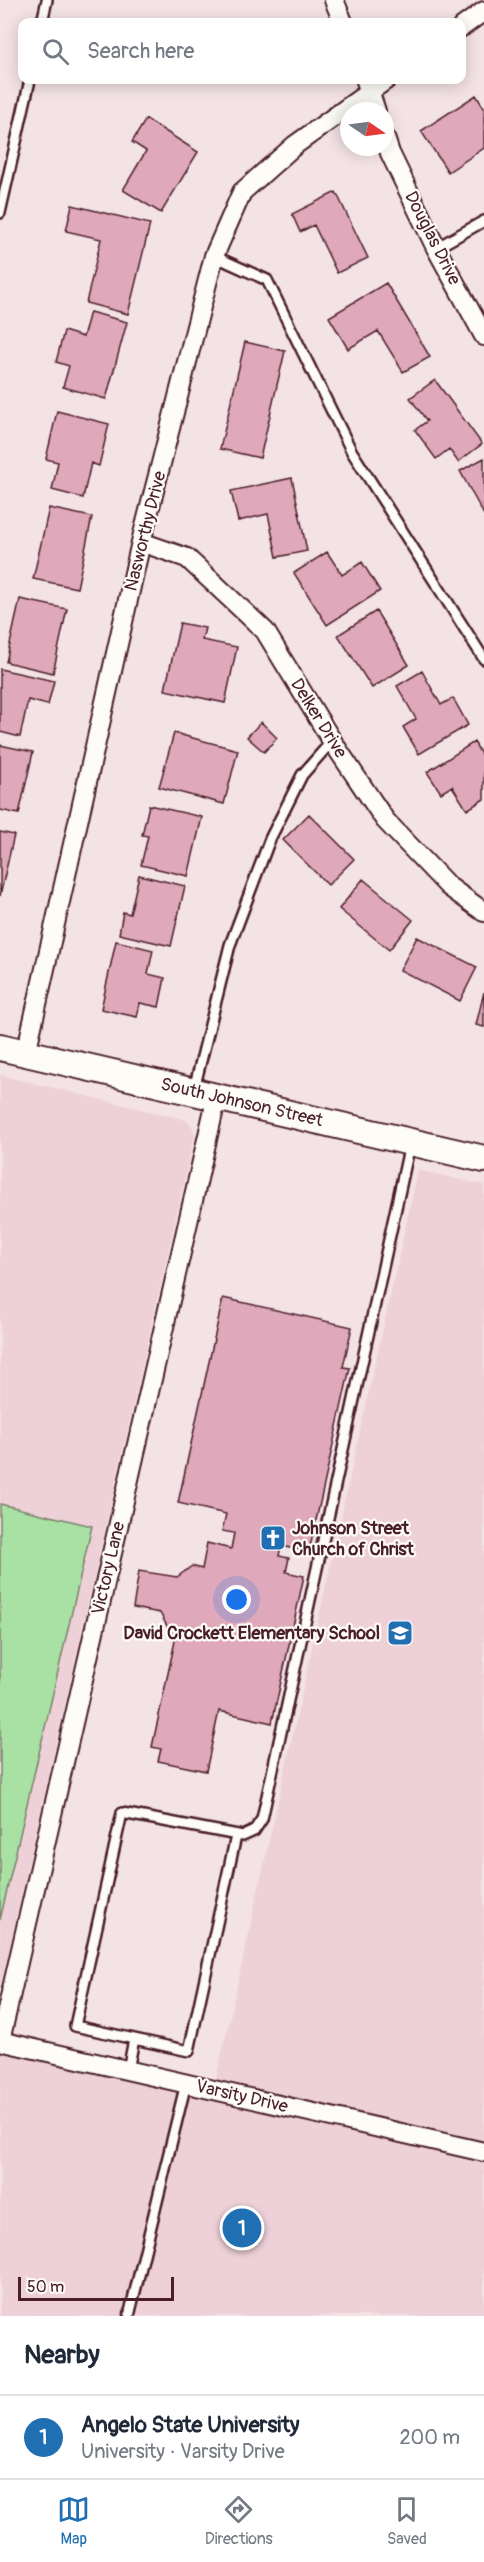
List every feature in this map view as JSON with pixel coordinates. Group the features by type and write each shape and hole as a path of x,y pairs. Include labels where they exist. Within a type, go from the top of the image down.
{"main road":[{"name":"South Johnson Street","path":"0,1047 484,1159"}],"street":[{"path":"334,0 341,18"},
{"path":"466,24 484,11"},
{"path":"367,85 373,102"},
{"name":"Nasworthy Drive","path":"26,1053 141,542 214,256 242,192 367,85"},
{"name":"Douglas Drive","path":"391,156 436,248 484,336"},
{"name":"Delker Drive","path":"141,542 187,558 265,631 332,741 385,820 448,886 484,912"},
{"name":"Victory Lane","path":"0,2041 205,1093"},
{"name":"Varsity Drive","path":"0,2041 484,2152"}],"lane":[{"path":"43,18 47,0"},
{"path":"0,213 29,84"},
{"path":"436,248 484,221"},
{"path":"214,256 267,280 352,452 484,659"},
{"path":"205,1093 230,945 270,839 302,775 332,741"},
{"path":"236,1836 189,2051 75,2026 122,1813 236,1836 249,1835 254,1831 264,1813 411,1142"},
{"path":"128,2070 134,2039"},
{"path":"129,2316 186,2083"}],"shaded area":[{"path":"0,1075 186,1120 192,1126 195,1135 0,1989"},
{"path":"418,1170 484,1185 484,2316 0,2316 0,2032 216,2080"}],"green space":[{"path":"0,1504 92,1526 0,1920"}],"building":[{"path":"476,95 484,108 484,148 448,172 421,131"},
{"path":"146,119 198,152 161,213 123,190 146,151 132,142"},
{"path":"336,192 368,258 337,273 314,225 300,232 292,214"},
{"path":"72,205 150,224 128,314 86,303 101,239 66,231"},
{"path":"386,283 430,357 403,372 378,331 348,349 329,317"},
{"path":"90,312 127,322 106,399 63,387 69,366 56,362 64,331 83,337"},
{"path":"245,342 285,351 260,458 220,449"},
{"path":"435,380 482,444 458,462 449,449 436,459 415,430 427,421 410,398"},
{"path":"57,411 109,424 99,466 91,463 83,498 52,490 58,462 46,459"},
{"path":"484,458 484,515 460,471"},
{"path":"292,478 307,551 277,557 268,514 238,521 231,491"},
{"path":"49,508 92,517 77,588 33,579"},
{"path":"327,552 342,575 362,562 380,591 327,625 294,573"},
{"path":"20,599 67,609 53,673 6,662"},
{"path":"376,611 409,665 372,688 338,635"},
{"path":"180,623 205,628 202,640 237,647 225,703 165,690"},
{"path":"0,669 54,681 48,705 28,700 20,737 0,732"},
{"path":"422,671 441,705 453,698 468,725 419,754 403,727 416,719 397,686"},
{"path":"261,722 277,738 264,752 247,737"},
{"path":"174,733 238,750 224,804 159,787"},
{"path":"474,742 484,759 484,799 467,810 452,786 441,793 427,772"},
{"path":"0,745 33,752 19,814 0,810"},
{"path":"149,805 202,817 188,876 141,865 148,836 142,835"},
{"path":"309,814 354,859 328,885 283,840"},
{"path":"0,832 14,835 0,896"},
{"path":"139,875 185,886 171,946 119,934 123,912 130,914"},
{"path":"363,879 413,920 389,950 339,909"},
{"path":"417,937 477,967 460,1001 400,970"},
{"path":"116,941 153,950 148,974 165,978 159,1007 140,1003 137,1017 101,1009"},
{"path":"484,992 484,1027 476,1025"},
{"name":"Johnson Street Church of Christ","path":"223,1298 352,1327 343,1367 350,1368 309,1552 281,1546 279,1556 289,1558 286,1572 304,1576 272,1723 219,1711 206,1771 158,1761 161,1749 152,1747 175,1641 160,1613 133,1608 139,1571 177,1577 192,1566 202,1569 207,1543 231,1549 234,1533 222,1531 226,1514 178,1503"}],"place":[{"name":"Johnson Street Church of Christ","path":"273,1538"},
{"name":"David Crockett Elementary School","path":"400,1633"},
{"name":"Angelo State University","path":"242,2228"}]}
